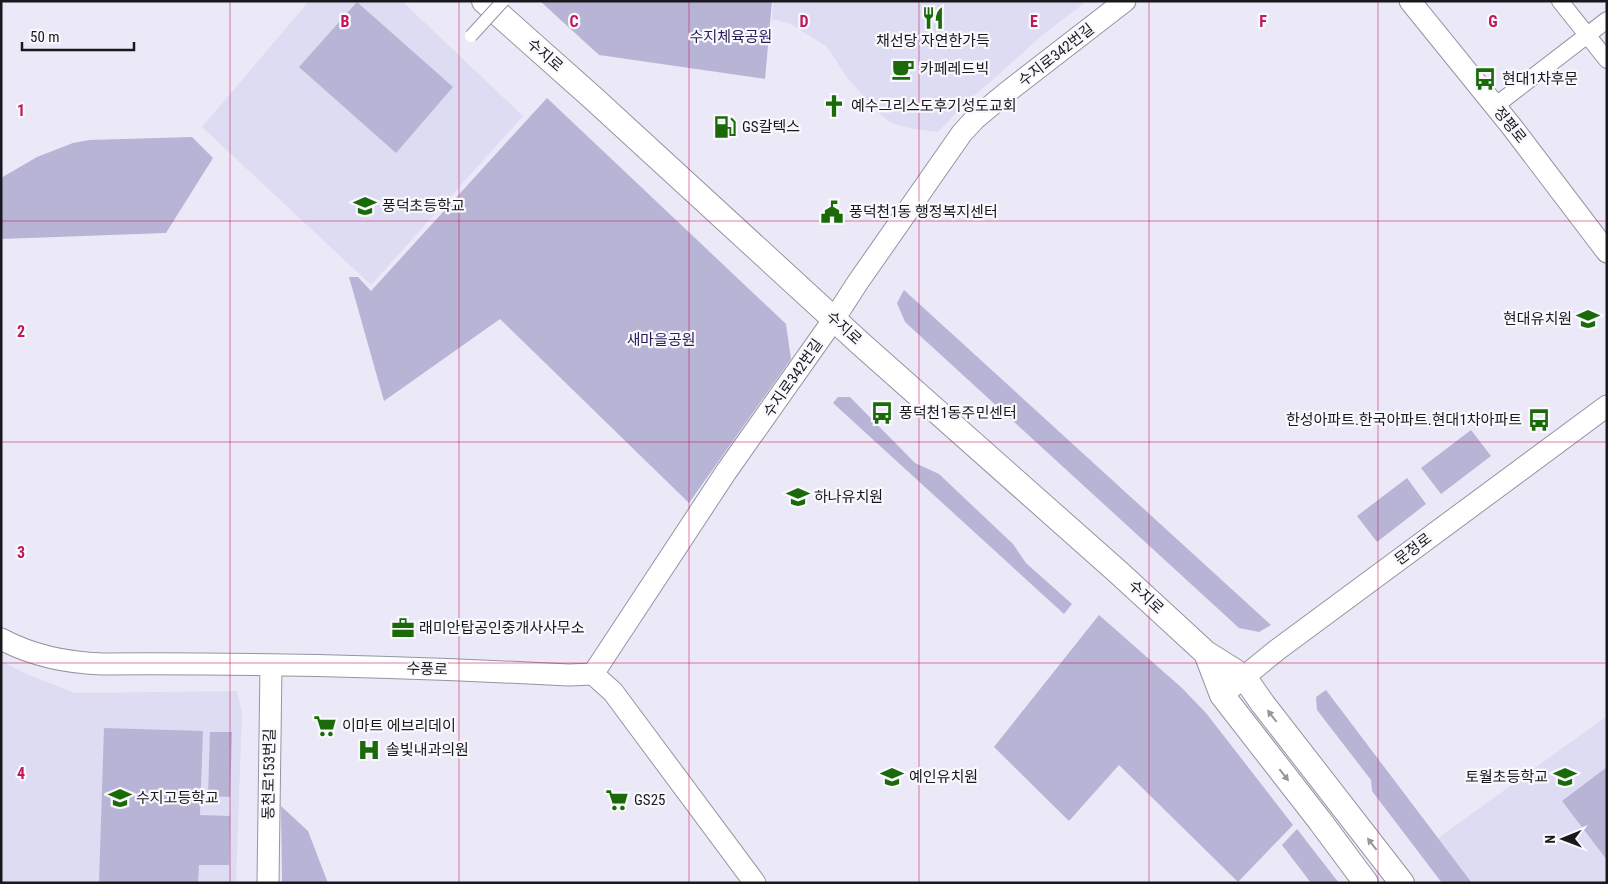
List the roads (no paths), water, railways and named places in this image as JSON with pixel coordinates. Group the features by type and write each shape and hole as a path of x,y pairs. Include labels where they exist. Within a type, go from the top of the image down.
{"main road":[{"name":"수지로","path":"484,1 1206,653 1244,677 1402,883"},
{"name":"수지로","path":"1206,653 1222,695 1366,883"}],"street":[{"path":"471,36 503,1"},
{"name":"수지로342번길","path":"593,674 726,472 964,131 975,119 1006,93 1125,1"},
{"name":"정평로","path":"1410,1 1512,127 1607,252"},
{"path":"1560,1 1607,60"},
{"path":"1495,106 1607,20"},
{"name":"문정로","path":"1222,695 1278,650 1607,406"},
{"name":"수풍로","path":"1,639 53,658 77,663 271,664 569,675 593,674"},
{"name":"동천로153번길","path":"268,883 271,664"},
{"path":"593,674 613,692 755,883"}],"place":[{"name":"채선당 자연한가득","path":"933,18"},
{"name":"카페레드빅","path":"903,69"},
{"name":"현대1차후문","path":"1485,79"},
{"name":"예수그리스도후기성도교회","path":"834,106"},
{"name":"GS칼텍스","path":"725,127"},
{"name":"풍덕초등학교","path":"365,206"},
{"name":"풍덕천1동 행정복지센터","path":"832,212"},
{"name":"현대유치원","path":"1588,319"},
{"name":"풍덕천1동주민센터","path":"882,413"},
{"name":"한성아파트.한국아파트.현대1차아파트","path":"1539,420"},
{"name":"하나유치원","path":"798,497"},
{"name":"래미안탑공인중개사사무소","path":"403,628"},
{"name":"이마트 에브리데이","path":"325,726"},
{"name":"솔빛내과의원","path":"369,750"},
{"name":"예인유치원","path":"892,777"},
{"name":"토월초등학교","path":"1565,777"},
{"name":"수지고등학교","path":"120,798"},
{"name":"GS25","path":"617,800"}],"park label":[{"name":"수지체육공원","path":"731,37"},
{"name":"새마을공원","path":"661,340"}]}
